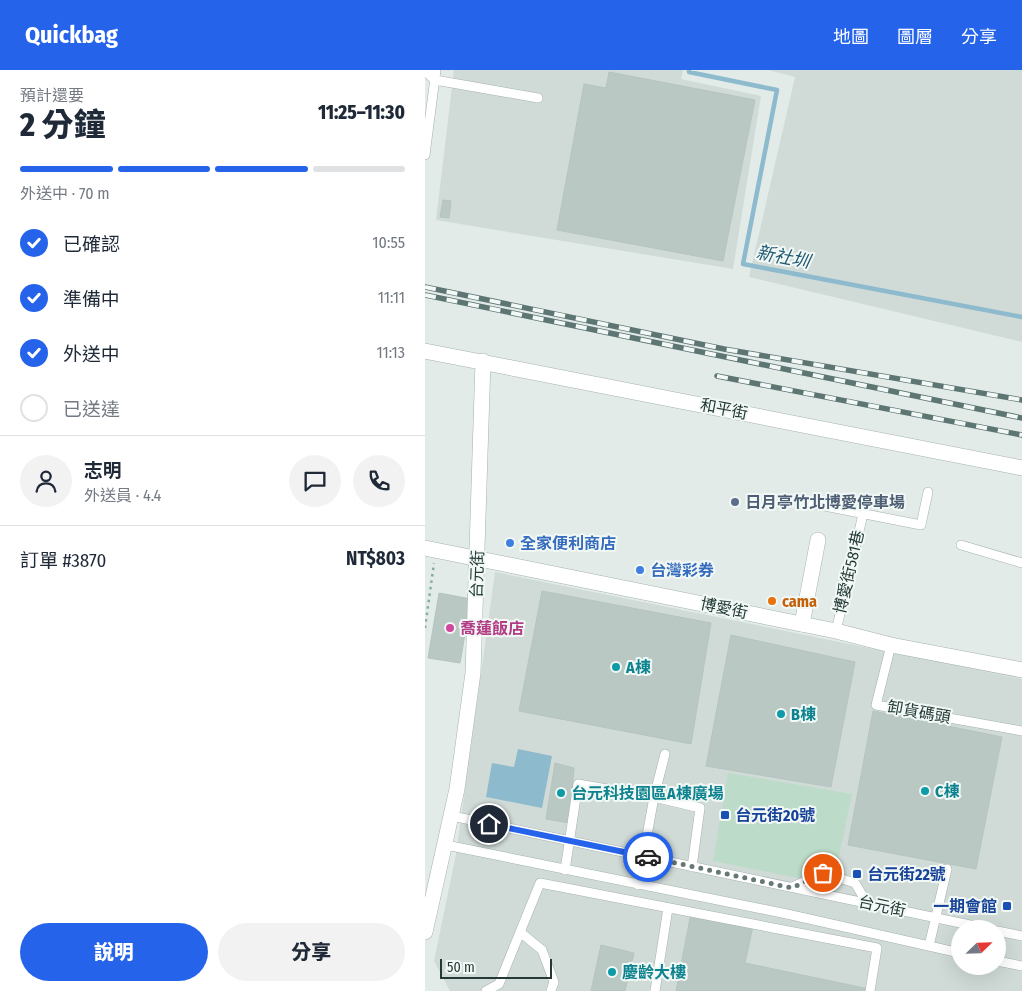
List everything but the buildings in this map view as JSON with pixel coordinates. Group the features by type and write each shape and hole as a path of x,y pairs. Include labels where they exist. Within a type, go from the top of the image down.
{"street":[{"name":"和平街","path":"425,351 1022,468"},
{"name":"台元街","path":"425,932 452,816 473,673 483,361"},
{"path":"802,624 818,540"},
{"name":"博愛街","path":"430,549 836,631 891,645 1022,670"}],"lane":[{"path":"427,70 427,73 435,80 538,98"},
{"path":"425,154 436,70"},
{"path":"809,503 921,525 928,492"},
{"name":"博愛街581巷","path":"836,631 863,514"},
{"path":"961,546 1022,563"},
{"name":"卸貨碼頭","path":"891,645 876,705 1022,731"},
{"path":"638,885 654,797 665,754"},
{"path":"565,870 578,784 654,797 700,808 691,866"},
{"name":"台元街","path":"452,816 951,921"},
{"name":"台元街","path":"446,845 951,951"},
{"path":"929,946 947,869"},
{"path":"792,888 823,873 855,882 867,903"},
{"path":"487,991 499,984 541,883 877,948 870,991"},
{"path":"655,991 668,908"},
{"path":"520,932 542,950 554,982 551,991"},
{"path":"1006,933 1022,936"},
{"path":"1006,963 1022,966"}],"path":[{"path":"425,628 430,549"}],"shaded area":[{"path":"454,70 683,70 681,79 761,96 733,269 436,220"},
{"path":"768,70 1022,70 1022,342 749,277 795,77"},
{"path":"495,572 1022,679 1022,991 450,991 434,961 456,854"}],"green space":[{"path":"728,773 852,794 833,885 713,861"}],"water":[{"path":"518,749 552,756 542,808 486,797 492,763 514,767"}],"waterway":[{"name":"新社圳","path":"689,70 689,72 777,90 743,264 1022,317"}],"railway":[{"path":"425,287 724,349 1022,400"},
{"path":"425,295 1022,418"},
{"path":"717,376 1022,435"}],"way so far":[{"path":"648,857 792,888 823,873"}],"place":[{"name":"日月亭竹北博愛停車場","path":"735,502"},
{"name":"全家便利商店","path":"510,543"},
{"name":"台灣彩券","path":"640,570"},
{"name":"cama","path":"772,601"},
{"name":"喬蓮飯店","path":"450,628"},
{"name":"A棟","path":"616,667"},
{"name":"B棟","path":"781,714"},
{"name":"C棟","path":"925,791"},
{"name":"台元科技園區A棟廣場","path":"561,793"},
{"name":"台元街20號","path":"725,815"},
{"name":"台元街22號","path":"857,874"},
{"name":"一期會館","path":"1007,906"},
{"name":"慶齡大樓","path":"612,972"}],"route":[{"path":"489,824 648,857"}]}
